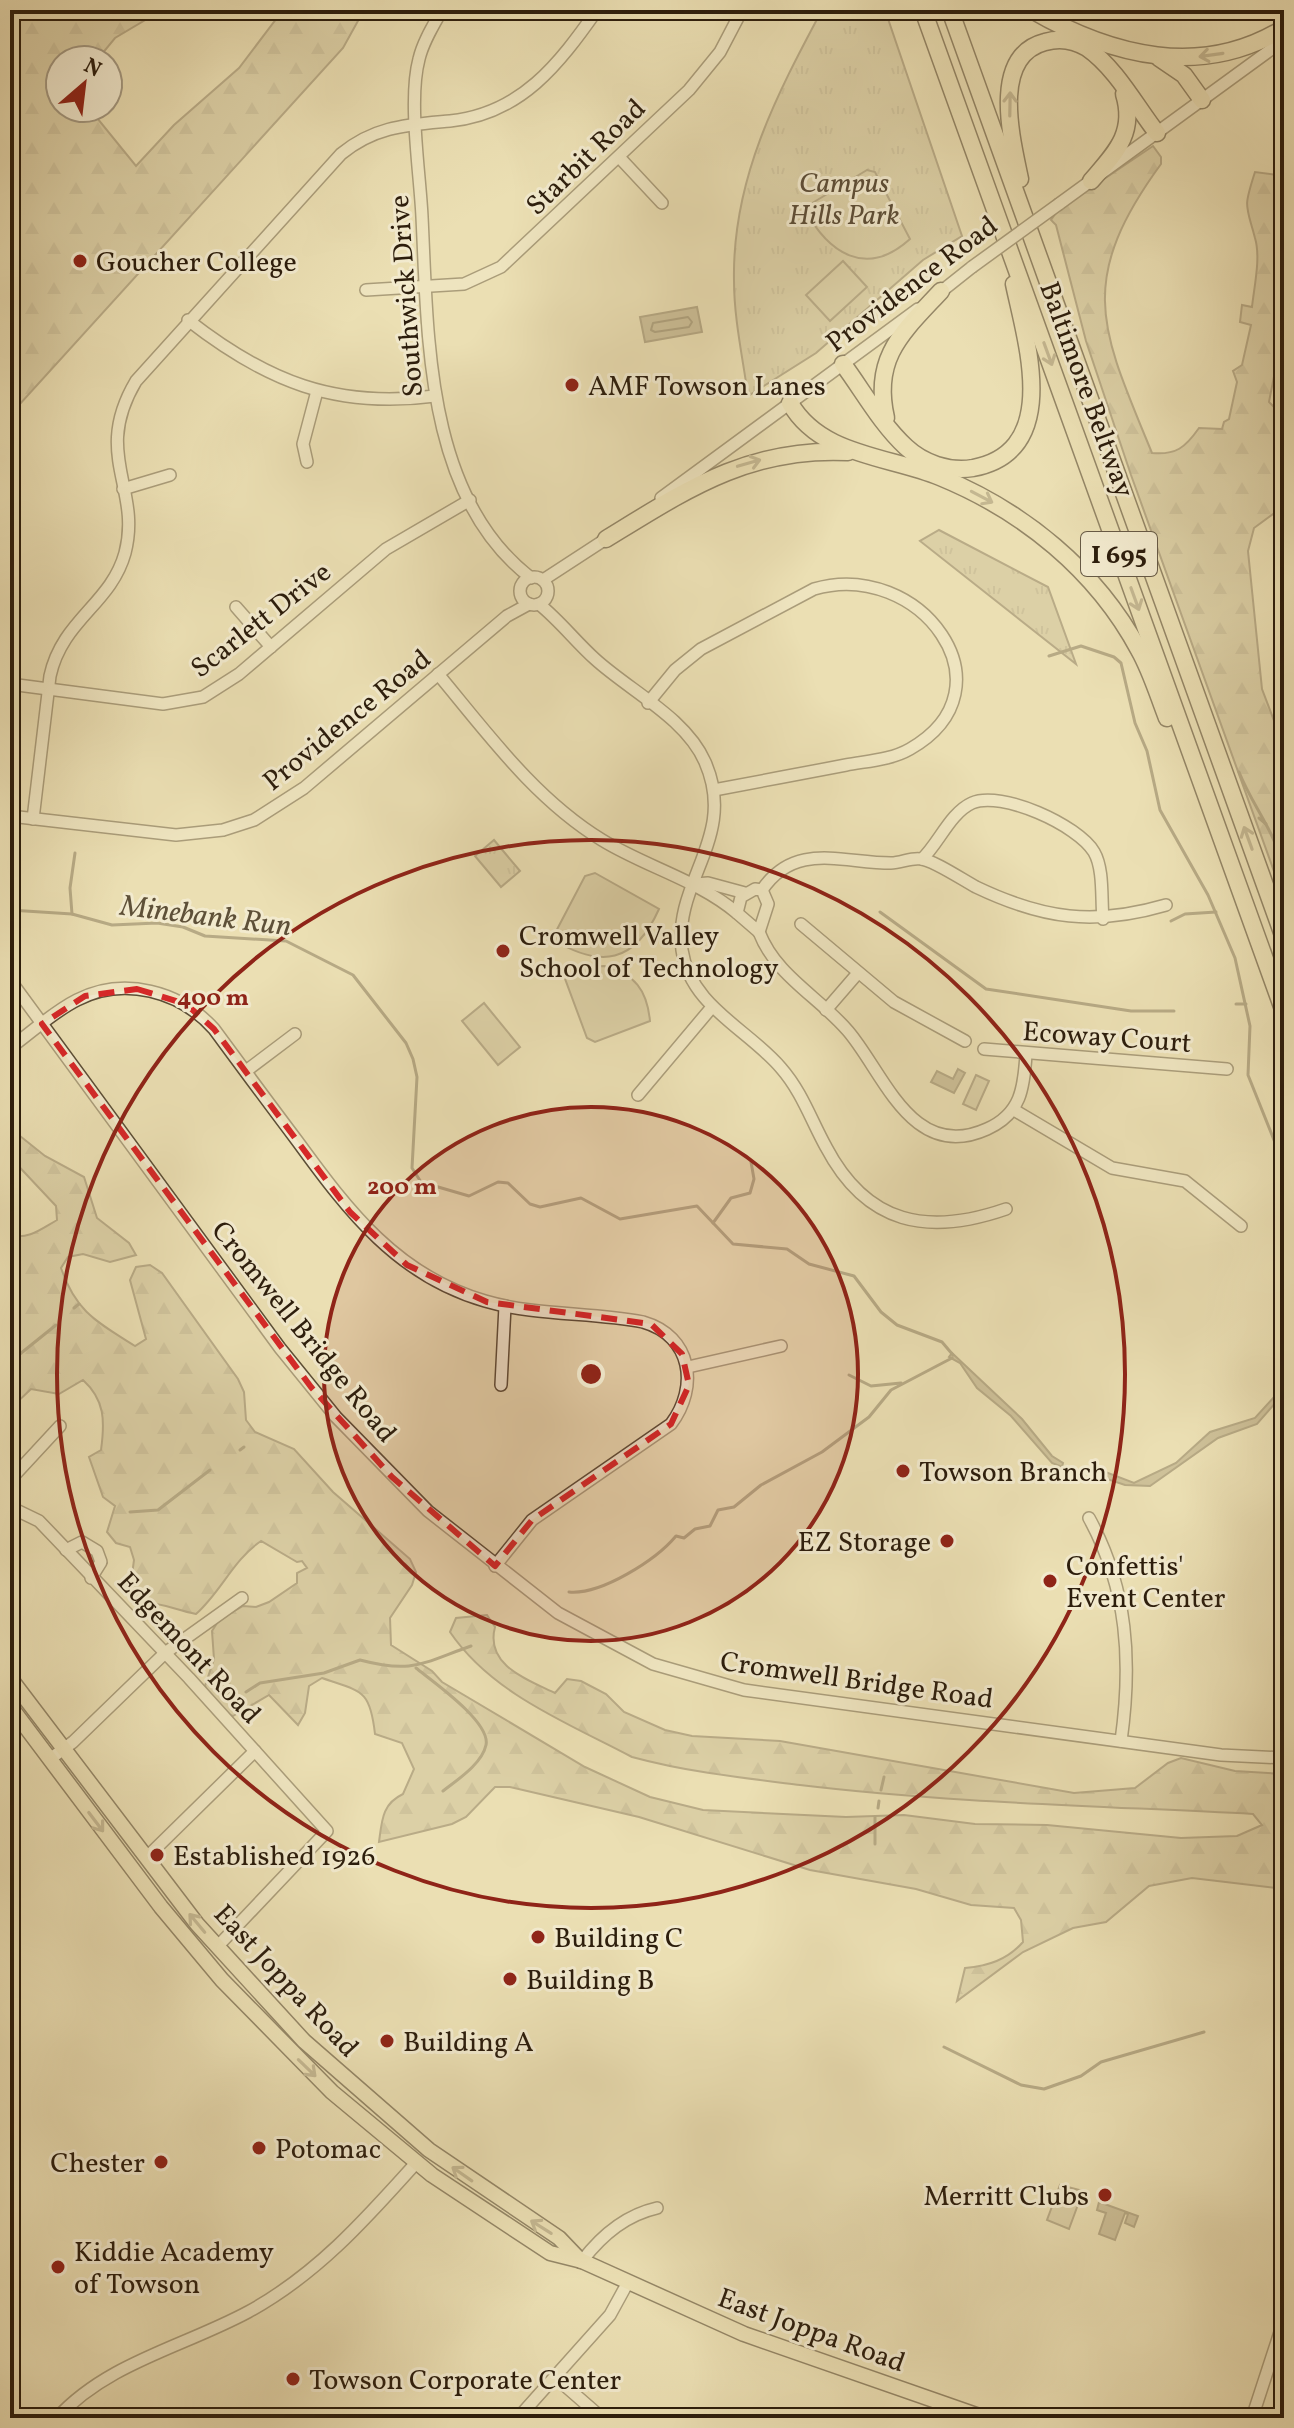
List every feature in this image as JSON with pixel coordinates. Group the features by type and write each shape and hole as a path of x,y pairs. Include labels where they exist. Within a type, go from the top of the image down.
{"highway":[{"name":"Baltimore Beltway","path":"923,10 1284,1012"},
{"name":"Baltimore Beltway","path":"950,10 1284,938"},
{"path":"1032,10 1103,44 1159,58 1229,52 1284,28"},
{"path":"1032,235 1010,120 1011,81 1018,61 1044,42 1076,43 1108,67 1157,133"},
{"path":"1159,58 1184,75 1202,100"},
{"path":"1091,181 1125,139 1129,117 1123,88"},
{"path":"843,364 887,424 917,455 942,467 962,469 998,458 1023,432 1032,405 1030,362 1002,228"},
{"path":"887,424 882,396 885,364 900,335 941,291"},
{"path":"790,403 816,432 857,452 930,473 1001,507 1053,545 1099,591 1140,652 1236,879"},
{"path":"606,539 695,485 735,467 792,453 857,452"}],"main road":[{"name":"East Joppa Road","path":"10,1678 146,1858 217,1947 267,2003 343,2078 429,2150 559,2238 582,2261"},
{"name":"East Joppa Road","path":"10,1706 161,1907 254,2015 332,2092 416,2163 550,2253 582,2261 627,2284 744,2334 969,2415 985,2418"},
{"path":"254,2015 267,2003"},
{"path":"416,2163 429,2150"}],"street":[{"name":"Southwick Drive","path":"442,10 418,61 417,122 425,288 435,396 445,441 470,500 535,591"},
{"path":"33,819 48,690 62,641 105,593 120,567 129,523 116,452 126,398 150,362 341,154 370,133 417,122 471,117 512,101 546,77 597,10"},
{"name":"Starbit Road","path":"366,290 464,284 501,267 699,79 720,52 742,10"},
{"name":"Providence Road","path":"10,816 161,835 208,833 239,825 269,812 304,788 567,566 1284,40"},
{"path":"619,157 662,203"},
{"path":"188,320 242,359 288,382 317,391 369,400 435,396"},
{"path":"307,462 303,444 317,391"},
{"path":"123,489 170,475"},
{"name":"Scarlett Drive","path":"10,684 147,703 178,703 216,690 393,544 470,500"},
{"path":"648,703 675,670 701,649 814,589 830,585 864,586 917,606 939,628 954,661 952,698 935,728 923,740 894,756 714,790"},
{"path":"535,591 596,660 694,743 714,790 712,837 682,924 682,954 691,978 712,1007 783,1070 805,1103 833,1160 874,1202 911,1221 937,1225 974,1220 1006,1209"},
{"path":"236,607 271,647"},
{"path":"438,674 524,775 571,819 625,854 695,884 759,932 773,959 849,1032 896,1103 930,1131 971,1134 995,1125 1014,1110 1022,1093 1026,1054"},
{"path":"922,859 959,812 970,804 986,799 1003,801 1071,830 1093,851 1098,863 1103,919"},
{"path":"695,884 708,883 745,893 762,890 777,870 797,861 853,859 894,864 922,859 1019,906 1103,919 1166,905"},
{"path":"759,932 768,904 762,890"},
{"path":"737,913 745,893"},
{"path":"801,924 903,1008 965,1041"},
{"path":"826,1010 858,973"},
{"name":"Cromwell Bridge Road","path":"10,980 311,1387 401,1486 495,1566 558,1613 653,1664 716,1684 1221,1755 1284,1758"},
{"path":"10,1048 74,1001 97,992 149,991 174,998 197,1011 246,1071 350,1212 381,1244 436,1282 505,1306 651,1324 672,1339 688,1367 688,1393 671,1424 532,1520 495,1566"},
{"path":"638,1095 712,1007"},
{"path":"246,1071 295,1034"},
{"name":"Ecoway Court","path":"984,1049 1227,1069"},
{"path":"1014,1110 1112,1168 1185,1181 1241,1226"},
{"path":"501,1385 505,1306"},
{"path":"688,1367 781,1346"},
{"path":"10,1480 60,1426"},
{"name":"Edgemont Road","path":"10,1507 32,1515 165,1653 327,1831 217,1947"},
{"path":"1089,1518 1106,1548 1126,1627 1128,1686 1121,1741"},
{"path":"66,1550 82,1542 97,1551 101,1562 91,1578"},
{"path":"50,1759 165,1653 242,1598"},
{"path":"146,1858 255,1751"},
{"path":"57,2418 80,2394 105,2377 236,2319 308,2274 343,2243 416,2163"},
{"path":"582,2261 619,2225 635,2215 657,2208"},
{"path":"518,2418 610,2315 627,2284"},
{"path":"1252,2418 1284,2320"},
{"path":"555,2377 602,2418"}],"highlighted area":[{"path":"137,989 186,1004 214,1029 350,1212 407,1265 487,1302 651,1324 682,1354 689,1385 671,1424 532,1520 495,1566 392,1477 311,1387 42,1024 85,996"}],"green space":[{"name":"Goucher College","path":"10,10 162,10 110,44 44,44 44,124 102,124 136,166 174,125 239,68 283,10 364,10 343,48 10,415"},
{"name":"Campus Hills Park","path":"822,10 885,10 962,236 923,260 816,353 748,396 734,295 735,244 740,208 773,107"},
{"path":"1153,146 1161,157 1161,164 1134,205 1116,242 1107,275 1105,306 1120,372 1152,453 1174,451 1189,441 1199,428 1222,429 1229,419 1237,382 1233,371 1242,365 1251,325 1240,322 1242,305 1252,307 1256,272 1257,246 1247,206 1249,193 1255,172 1284,176 1284,325 1269,402 1284,417 1284,506 1254,528 1248,551 1262,689 1284,747 1278,783 1284,808 1284,899 1131,475 1086,341 1056,225 1051,220 1058,210"},
{"path":"867,170 875,172 910,239 894,251 863,259 836,248 824,237 804,208"},
{"path":"843,261 867,287 830,321 806,295"},
{"path":"939,530 1048,587 1076,664 920,541"},
{"path":"494,840 520,871 501,887 475,856"},
{"path":"595,873 659,909 639,941 615,956 586,955 552,939 585,876"},
{"path":"604,966 624,974 638,985 646,1000 650,1021 595,1042 587,1038 564,976 588,967"},
{"path":"484,1003 520,1047 498,1065 462,1021"},
{"path":"976,1075 989,1081 976,1110 963,1104"},
{"path":"10,1128 45,1156 84,1177 97,1218 129,1243 136,1255 110,1262 83,1254 68,1257 61,1268 81,1306 135,1346 146,1339 130,1280 136,1267 150,1265 162,1273 238,1379 244,1392 246,1420 255,1432 294,1449 333,1492 410,1559 416,1572 412,1585 390,1618 391,1645 432,1671 442,1682 585,1767 650,1797 703,1810 846,1817 904,1815 975,1824 1047,1825 1181,1838 1237,1836 1262,1825 1253,1814 969,1800 856,1791 715,1774 632,1757 557,1719 487,1673 450,1632 456,1618 487,1615 495,1627 496,1651 502,1661 532,1682 555,1693 567,1679 581,1681 606,1694 624,1712 665,1730 692,1736 780,1741 1074,1793 1135,1788 1168,1763 1181,1758 1235,1771 1284,1774 1284,1889 1192,1878 1149,1886 1106,1922 1073,1928 1023,1952 957,2001 965,1968 997,1961 1023,1942 1021,1920 1014,1908 971,1905 916,1889 810,1870 639,1817 510,1787 495,1787 466,1817 452,1824 379,1842 387,1808 403,1794 414,1769 402,1743 375,1734 370,1708 362,1694 322,1678 309,1686 305,1713 298,1725 269,1695 233,1716 219,1711 205,1686 214,1659 212,1631 219,1620 243,1606 256,1607 269,1602 297,1583 297,1573 307,1568 302,1561 297,1562 261,1541 243,1557 196,1614 139,1602 130,1590 134,1560 130,1547 116,1543 107,1532 115,1506 103,1497 89,1457 101,1450 103,1420 96,1395 83,1380 59,1394 31,1389 10,1409 10,1235 29,1235 57,1220 56,1206 10,1157"},
{"path":"1060,2185 1083,2191 1069,2229 1047,2220"}],"water":[{"path":"697,307 702,332 645,342 640,317"},
{"path":"958,1069 965,1073 954,1093 931,1082 937,1071 953,1079"},
{"path":"952,1353 1022,1419 1052,1456 1063,1463 1062,1467 1052,1463 1011,1416 977,1388 960,1363 949,1357"},
{"path":"1284,1386 1284,1393 1257,1424 1218,1438 1150,1486 1125,1485 1104,1478 1103,1471 1134,1483 1176,1463 1210,1432 1255,1418"},
{"path":"1099,2202 1138,2216 1134,2227 1125,2223 1128,2214 1125,2213 1115,2240 1099,2234 1106,2213 1097,2210"}],"waterway":[{"path":"1049,656 1081,646 1114,657 1121,663 1135,723 1147,751 1160,810 1208,895 1235,958 1250,1026 1248,1075 1284,1165"},
{"path":"1239,772 1276,844 1284,870"},
{"path":"1259,818 1266,824"},
{"path":"72,914 70,888 75,853"},
{"name":"Minebank Run","path":"10,910 72,914 112,925 157,923 183,927 205,936 286,941 353,975 406,1043 417,1077 412,1168 421,1182 469,1196 498,1182 508,1183 530,1204 540,1207 581,1198 620,1219 697,1206 733,1244 787,1249 809,1264 854,1276 881,1312 897,1325 942,1342 953,1355"},
{"path":"880,912 986,989 1131,1011 1174,1011"},
{"path":"1171,921 1185,914 1216,912"},
{"path":"1236,1004 1246,1004"},
{"path":"713,1223 731,1198 750,1193 754,1179 751,1162"},
{"path":"74,1308 79,1304"},
{"path":"10,1362 56,1325"},
{"path":"569,1592 612,1582 642,1565 676,1536 684,1538 695,1529 710,1526 718,1510 734,1507 761,1485 822,1452 869,1417 891,1390 952,1358"},
{"path":"849,1375 871,1386 901,1383"},
{"path":"240,1450 244,1447"},
{"path":"130,1512 158,1510 210,1470"},
{"path":"246,1692 260,1683 324,1673 360,1660 393,1666 417,1665 471,1646"},
{"path":"416,1668 459,1703 485,1736 486,1745 480,1759 443,1791"},
{"path":"881,1790 884,1777"},
{"path":"878,1808 879,1801"},
{"path":"875,1817 875,1844"},
{"path":"944,2047 1021,2085 1044,2089 1081,2076 1101,2062 1204,2032"}],"place":[{"name":"Goucher College","path":"80,261"},
{"name":"AMF Towson Lanes","path":"572,385"},
{"name":"Cromwell Valley School of Technology","path":"503,951"},
{"name":"Towson Branch","path":"903,1471"},
{"name":"EZ Storage","path":"947,1541"},
{"name":"Confettis' Event Center","path":"1050,1581"},
{"name":"Established 1926","path":"157,1855"},
{"name":"Building C","path":"538,1937"},
{"name":"Building B","path":"510,1979"},
{"name":"Building A","path":"387,2041"},
{"name":"Potomac","path":"259,2148"},
{"name":"Chester","path":"161,2162"},
{"name":"Merritt Clubs","path":"1105,2195"},
{"name":"Kiddie Academy of Towson","path":"58,2267"},
{"name":"Towson Corporate Center","path":"293,2379"}]}
